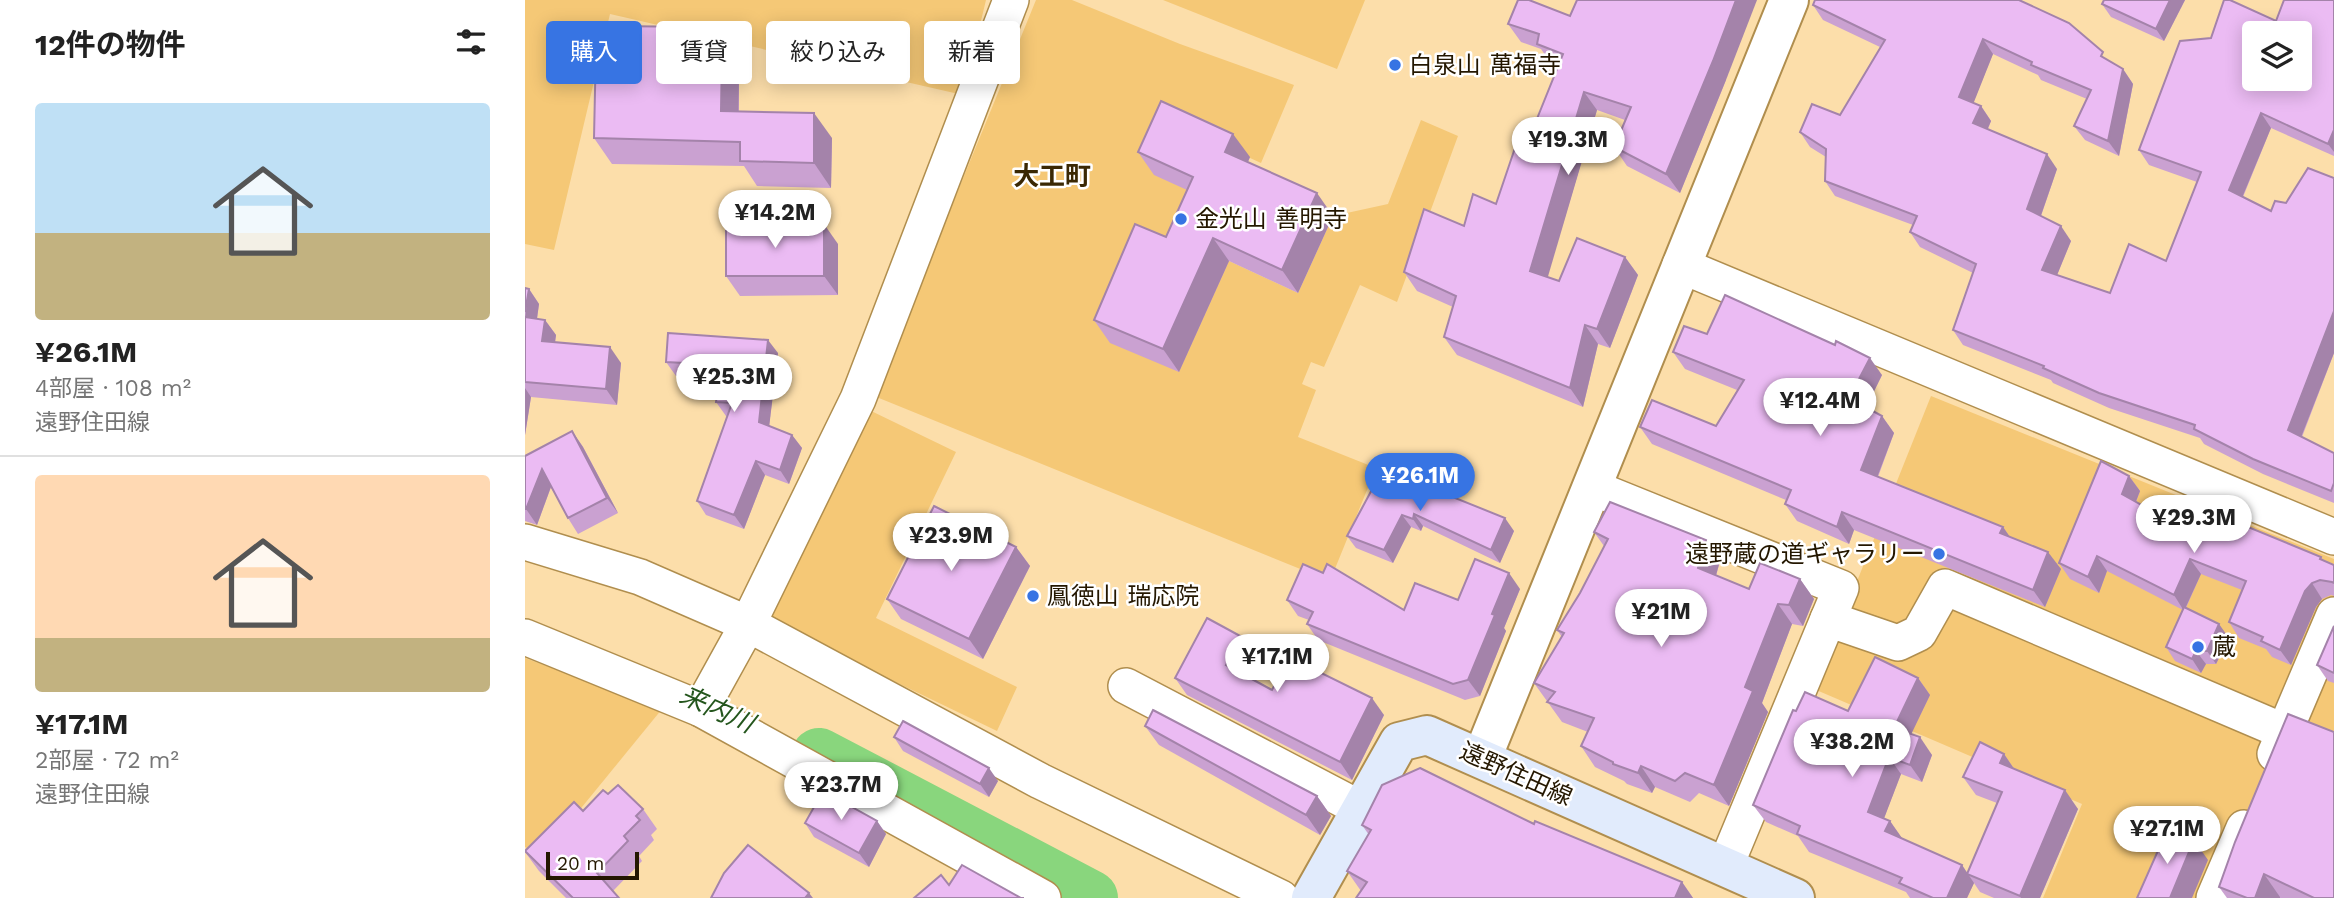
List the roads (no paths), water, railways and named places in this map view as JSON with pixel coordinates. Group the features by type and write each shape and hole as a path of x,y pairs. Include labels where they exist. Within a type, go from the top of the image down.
{"main road":[{"name":"遠野住田線","path":"1311,898 1399,742 1426,735 1795,898"}],"street":[{"path":"701,709 748,624 858,399 1011,0"},
{"path":"1482,758 1789,0"},
{"path":"1680,265 2334,537"},
{"path":"1591,487 1841,589 1725,867"},
{"path":"525,542 640,577 748,624 1040,781 1281,898"},
{"path":"1828,619 1898,643 1919,633 1945,587 2284,732"},
{"path":"2214,898 2334,615"},
{"path":"525,637 701,709 1043,898"},
{"path":"1126,686 1361,808"}],"waterway":[{"name":"来内川","path":"819,756 1090,898"}],"place":[{"name":"白泉山 萬福寺","path":"1395,65"},
{"name":"金光山 善明寺","path":"1181,219"},
{"name":"遠野蔵の道ギャラリー","path":"1939,554"},
{"name":"鳳徳山 瑞応院","path":"1033,596"},
{"name":"蔵","path":"2198,647"}],"district":[{"name":"大工町","path":"1052,176"}]}
